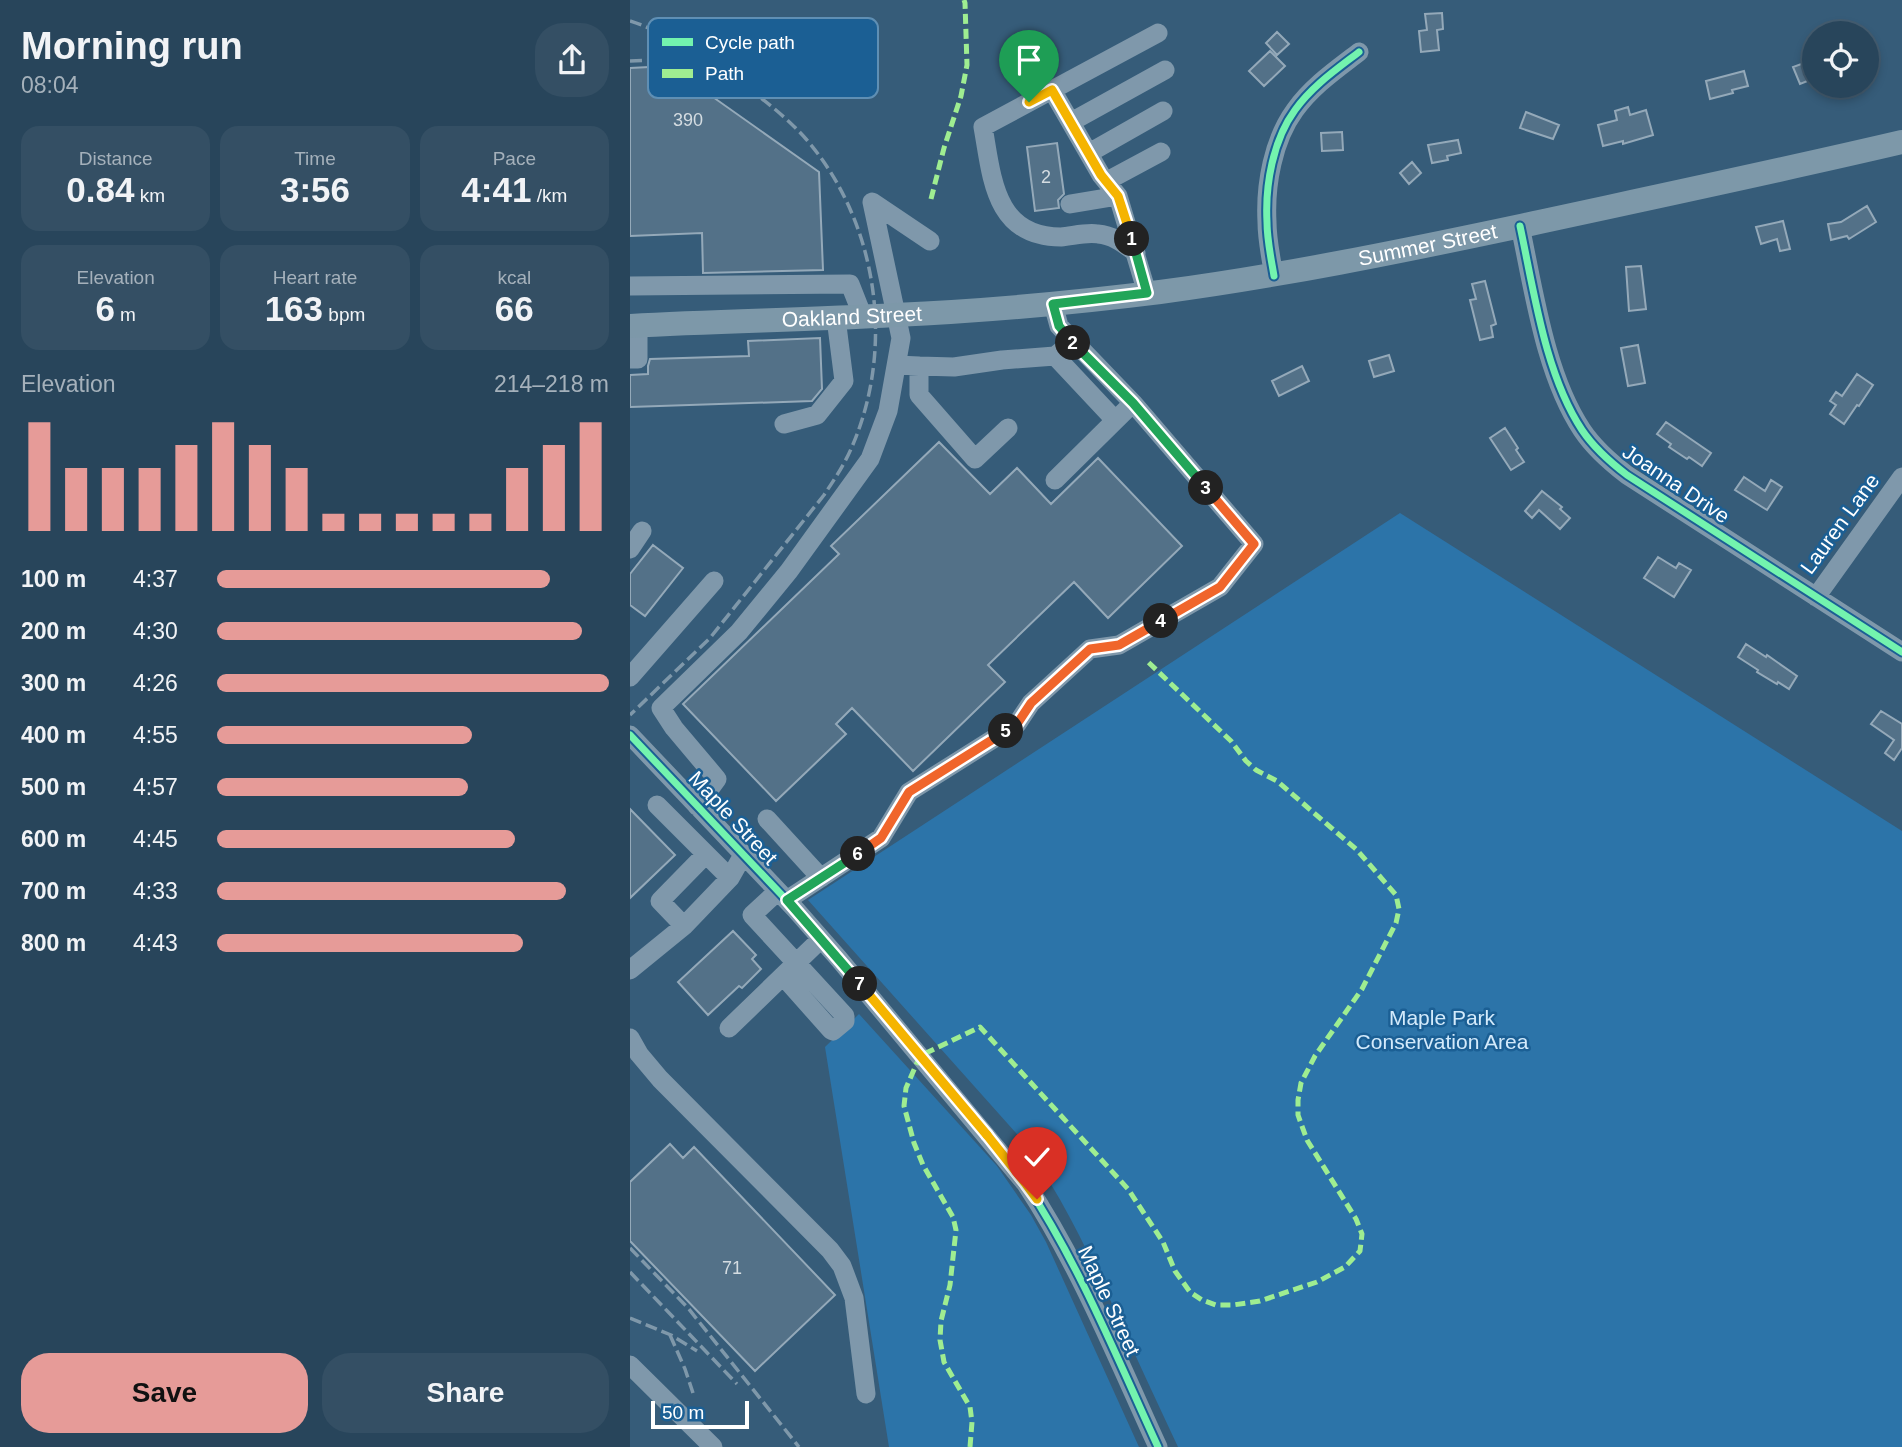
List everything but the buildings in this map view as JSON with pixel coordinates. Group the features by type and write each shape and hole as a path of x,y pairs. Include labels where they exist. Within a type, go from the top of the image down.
{"main road":[{"name":"Summer Street","path":"1063,303 1274,276 1520,226 1902,142"},
{"name":"Oakland Street","path":"634,326 863,317 1063,303"}],"street":[{"path":"1136,253 1116,238 1098,233 1059,237 1035,234 1018,223 1003,207 994,188 983,127 1158,33"},
{"path":"1274,276 1266,222 1268,190 1278,145 1297,107 1324,79 1359,52"},
{"path":"1071,122 1165,70"},
{"path":"1052,90 1112,189 1136,253 1147,293"},
{"path":"1089,153 1163,111"},
{"path":"1070,204 1112,189 1161,152"},
{"path":"697,806 717,779 674,728 661,708 738,632 789,571 870,459 888,411 901,338 872,202 930,241"},
{"name":"Joanna Drive","path":"1520,226 1552,367 1565,400 1590,441 1627,475 1902,652"},
{"path":"630,286 850,284 863,317"},
{"path":"790,970 752,915 782,896 821,878 881,838 909,792 1017,724 1031,703 1090,649 1119,645 1220,587 1254,544 1133,403 1059,326 1063,303"},
{"path":"784,424 817,415 844,381 836,318"},
{"path":"630,359 638,359 634,326"},
{"path":"897,365 954,368 1002,360 1055,356 1072,342"},
{"path":"1055,356 1115,419"},
{"path":"919,366 919,395 975,459 1008,428"},
{"path":"1055,480 1133,403"},
{"name":"Lauren Lane","path":"1816,597 1902,477"},
{"path":"630,549 642,531"},
{"path":"630,677 714,581"},
{"name":"Maple Street","path":"632,741 697,806 821,939 1026,1184 1049,1219 1082,1281 1158,1447"},
{"path":"657,805 730,878"},
{"path":"767,819 821,878"},
{"path":"684,926 660,901 705,855"},
{"path":"630,970 684,926 730,878 743,855"},
{"path":"729,1028 821,939"},
{"path":"630,1038 639,1054 660,1079 830,1250 842,1266 854,1298 866,1394"},
{"path":"630,1365 713,1447"}],"green space":[{"name":"Maple Park Conservation Area","path":"1400,513 1902,831 1902,1447 1178,1447 1081,1238 1031,1153 808,900"},
{"path":"859,1014 997,1166 1031,1215 1046,1242 1139,1447 889,1447 825,1047"}],"railway":[{"path":"630,21 648,28"},
{"path":"630,61 648,60"},
{"path":"630,715 710,638 824,495 851,449 865,410 873,370 876,328 864,247 850,208 830,172 806,139 760,98"},
{"path":"630,1248 688,1308 799,1447"},
{"path":"630,1272 737,1384"},
{"path":"630,1318 671,1335 697,1351"},
{"path":"670,1335 693,1393"}],"marked path":[{"path":"931,199 961,96 967,65 964,0"},
{"path":"970,1447 970,1407 944,1362 940,1340 956,1230 953,1217 923,1165 904,1106 906,1088 920,1056 980,1027 1128,1189 1163,1242 1175,1271 1190,1292 1202,1300 1216,1305 1260,1301 1317,1282 1345,1267 1360,1251 1362,1234 1356,1219 1307,1140 1298,1115 1298,1100 1301,1083 1315,1056 1362,989 1396,923 1399,909 1396,895 1357,850 1277,781 1256,770 1246,761 1231,741 1146,660"}],"cycle path":[{"path":"1274,276 1268,235 1267,193 1272,163 1281,135 1287,122 1309,93 1359,52"},
{"path":"1520,226 1550,358 1569,408 1592,443 1627,475 1902,652"},
{"path":"630,735 796,910 1026,1184 1081,1280 1158,1447"}],"route":[{"path":"1029,102 1052,90 1101,175 1118,196 1147,293 1053,304 1059,326 1133,403 1254,544 1220,587 1119,645 1090,649 1031,703 1017,724 909,792 881,838 787,900 1004,1156 1037,1199"}]}
